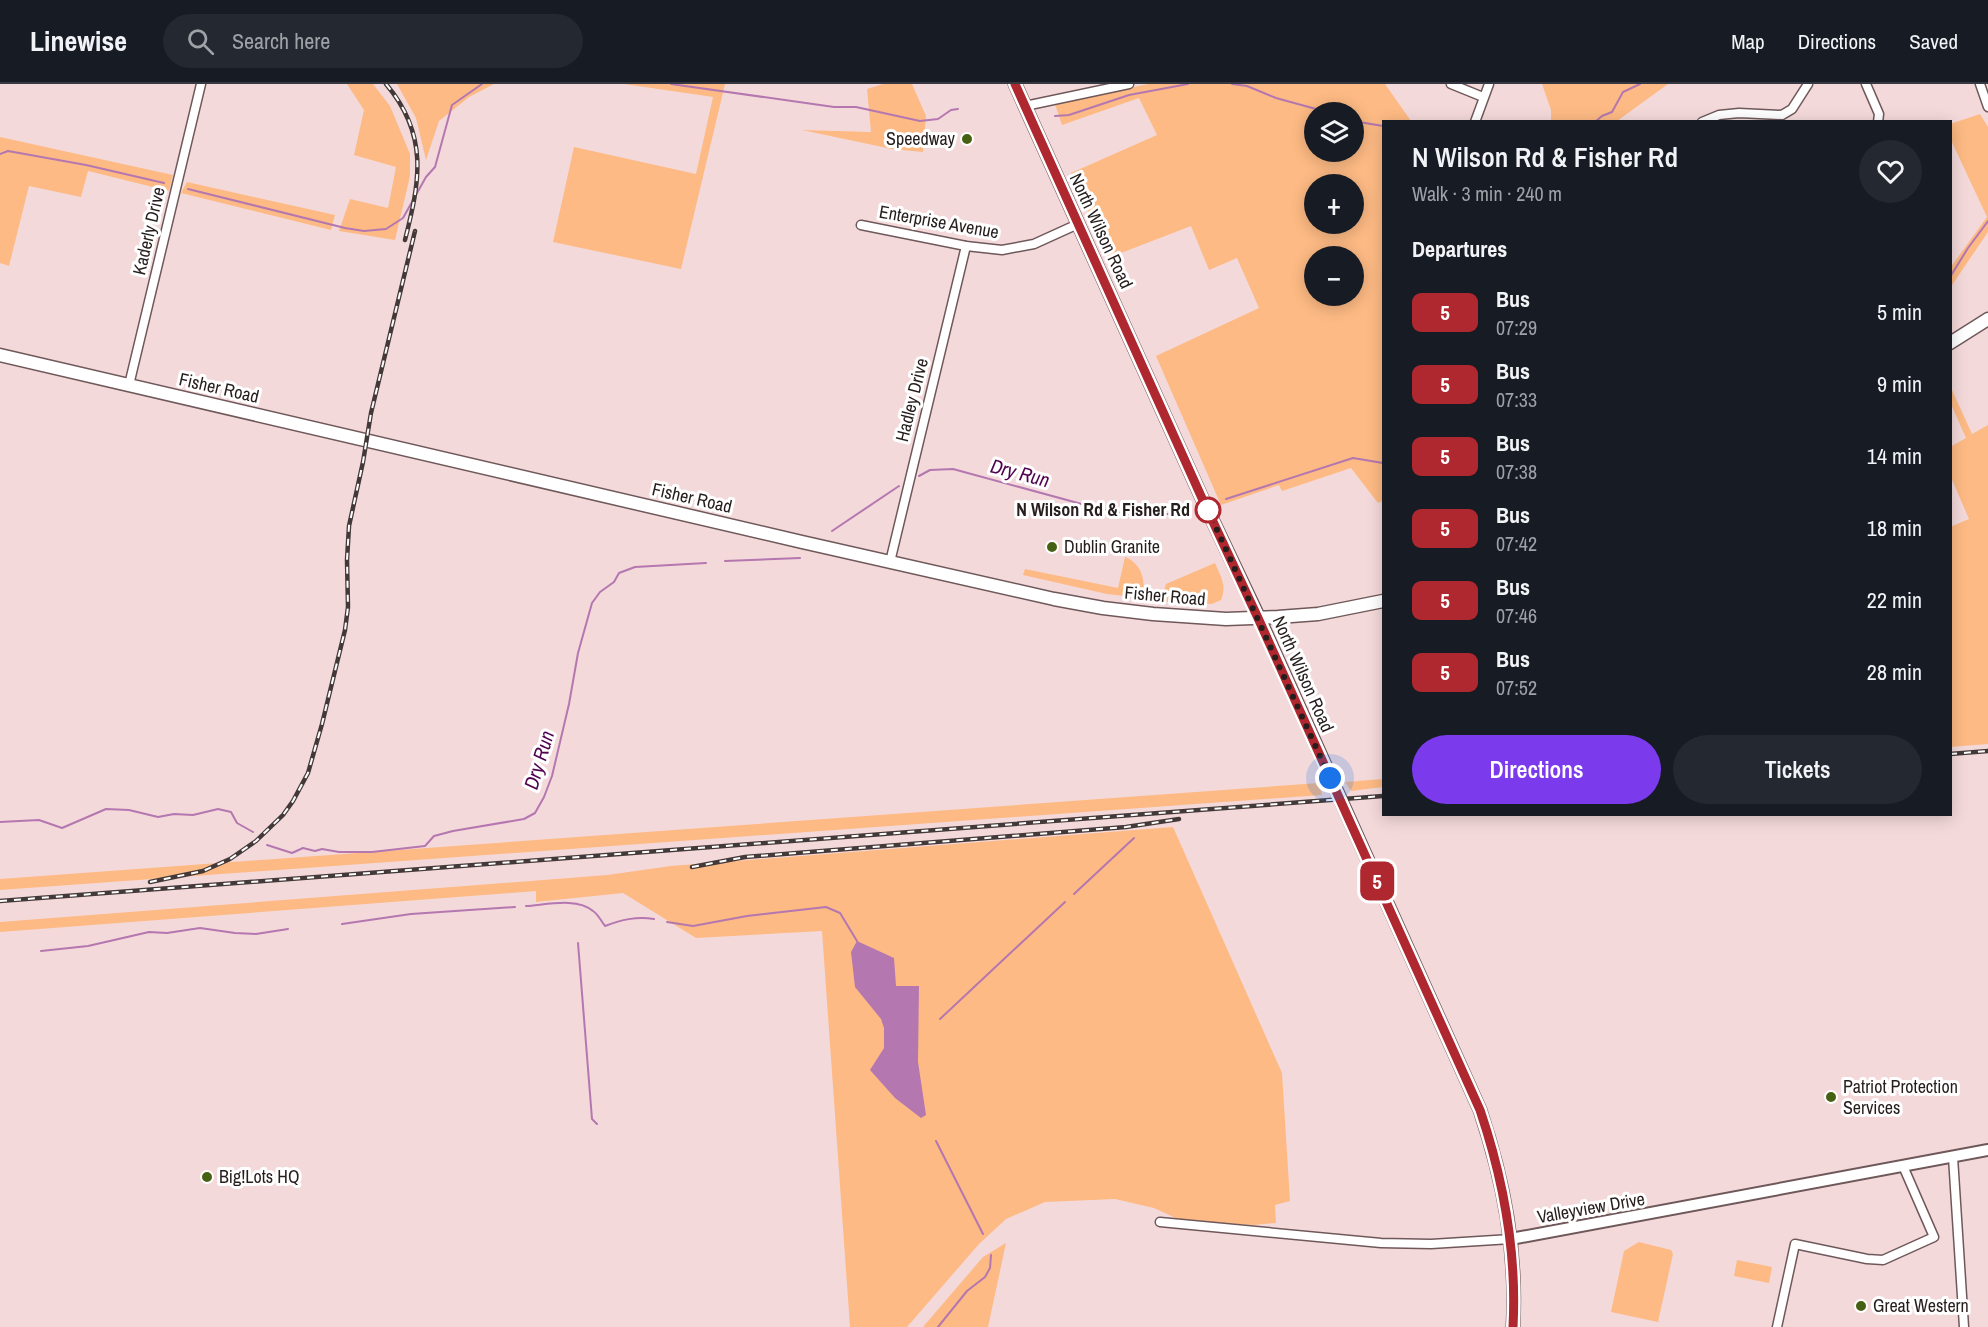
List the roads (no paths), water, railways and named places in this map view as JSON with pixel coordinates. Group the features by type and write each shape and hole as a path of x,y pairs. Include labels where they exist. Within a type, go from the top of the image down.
{"main road":[{"name":"North Wilson Road","path":"1015,84 1480,1110 1502,1183 1511,1239 1514,1282 1513,1327"},
{"path":"1952,342 1988,320"},
{"name":"Fisher Road","path":"0,355 890,562 1103,609 1226,619 1318,614 1382,601"}],"street":[{"name":"Kaderly Drive","path":"129,385 201,84"},
{"path":"1025,106 1129,84"},
{"path":"1450,84 1483,97"},
{"path":"1476,120 1489,84"},
{"path":"1706,120 1719,115 1739,113 1782,115 1792,109 1808,84"},
{"path":"1866,84 1879,114 1878,120"},
{"path":"1980,84 1988,107"},
{"name":"Enterprise Avenue","path":"861,225 993,250 1015,249 1034,244 1078,224"},
{"name":"Hadley Drive","path":"890,562 966,246"},
{"name":"Valleyview Drive","path":"1160,1222 1381,1243 1431,1244 1511,1239 1988,1150"},
{"path":"1953,1157 1964,1327"},
{"path":"1777,1327 1795,1244 1882,1260 1934,1237 1903,1166"}],"waterway":[{"path":"188,189 345,228 364,231 386,229 403,218 426,177 435,167 452,105 482,84"},
{"path":"671,84 834,107 856,107 920,121 938,119 951,110 958,109"},
{"path":"1055,116 1069,115 1129,95 1188,84"},
{"path":"1232,84 1247,86 1276,98 1304,106"},
{"path":"1597,120 1612,112 1623,92 1640,84"},
{"path":"1364,123 1382,126"},
{"path":"0,154 8,151 86,165 164,183"},
{"name":"Dry Run","path":"1952,274 1988,221"},
{"name":"Dry Run","path":"1226,499 1353,458 1382,463"},
{"name":"Dry Run","path":"919,476 930,470 953,469 1100,509 1131,514 1186,514"},
{"name":"Dry Run","path":"832,531 899,486"},
{"name":"Dry Run","path":"725,561 800,558"},
{"name":"Dry Run","path":"267,845 292,853 303,848 315,851 322,849 339,852 372,852 425,846 434,836 524,819 535,813 552,776 578,653 592,603 600,592 614,582 619,573 635,567 706,563"},
{"name":"Dry Run","path":"0,822 39,820 62,828 106,809 129,810 158,817 174,814 193,815 218,809 231,812 237,823 253,832"},
{"path":"1074,894 1134,838"},
{"path":"940,1019 1065,902"},
{"path":"526,906 578,904 595,912 605,926 629,919 654,919"},
{"path":"342,924 411,914 515,907"},
{"path":"667,922 693,926 747,916 826,907 840,913 857,941"},
{"path":"41,951 88,946 149,932 167,933 200,928 256,934 288,929"},
{"path":"578,943 592,1119 597,1124"},
{"path":"936,1141 983,1234"},
{"path":"938,1327 967,1291 985,1277 990,1268 991,1255"}],"railway":[{"path":"386,84 400,103 415,140 417,178 405,240"},
{"path":"150,882 203,871 230,859 256,841 283,815 308,773 345,630 348,607 349,526 371,413 415,231"},
{"path":"1952,754 1988,751"},
{"path":"0,901 1382,796"},
{"path":"692,867 745,857 1126,827 1179,819"}],"place":[{"name":"Speedway","path":"967,139"},
{"name":"N Wilson Rd & Fisher Rd","path":"1208,510"},
{"name":"Dublin Granite","path":"1052,547"},
{"name":"Patriot Protection Services","path":"1831,1097"},
{"name":"Big!Lots HQ","path":"207,1177"},
{"name":"Great Western","path":"1861,1306"}]}
